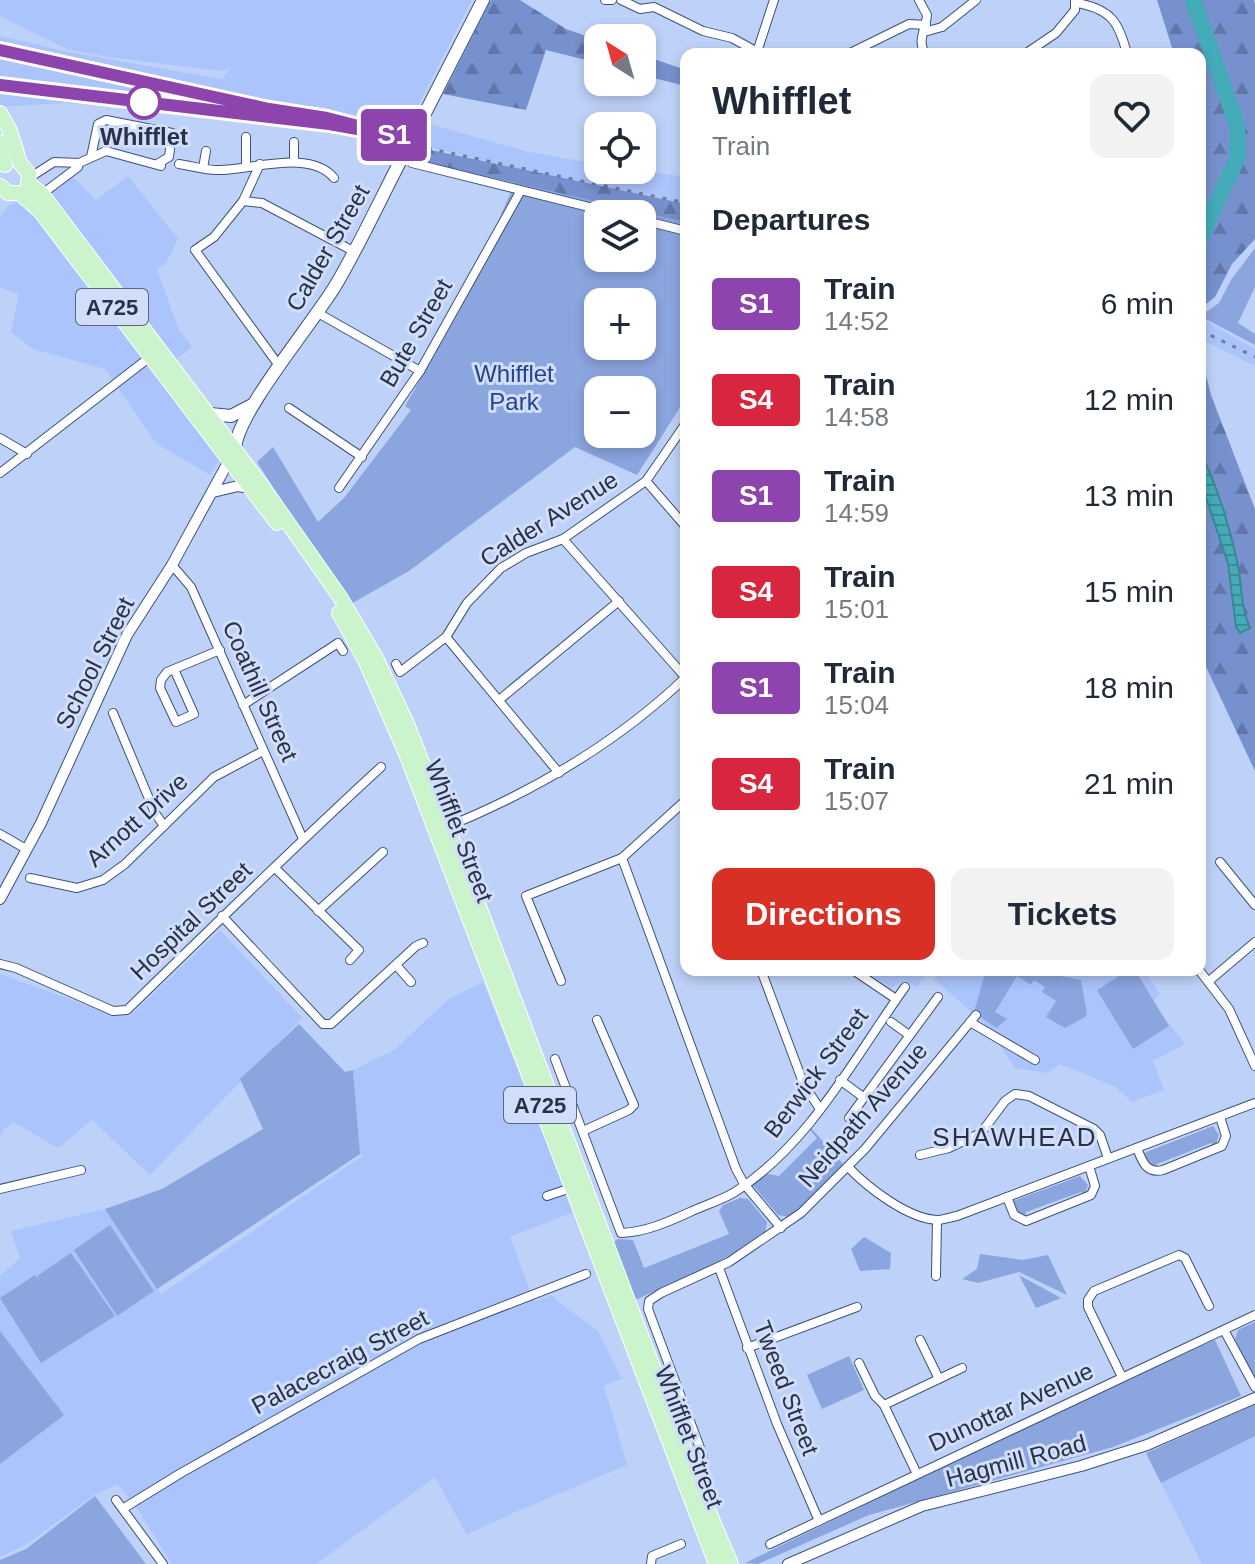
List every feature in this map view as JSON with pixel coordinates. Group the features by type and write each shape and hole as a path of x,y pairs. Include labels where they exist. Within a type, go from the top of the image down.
{"main road":[{"name":"Calder Street","path":"232,454 255,403 318,313 408,158 420,123 482,3"},
{"name":"A725","path":"0,113 8,167"},
{"name":"Whifflet Street","path":"8,167 26,170 14,188"},
{"name":"Whifflet Street","path":"14,188 42,194 210,414 252,489 330,599 359,648 483,917 716,1564"},
{"name":"Whifflet Street","path":"14,188 40,211 150,357 308,551 360,630 407,724 441,830 571,1188 618,1292"},
{"path":"210,414 231,416 255,403"},
{"name":"Whifflet Street","path":"626,1314 731,1564"}],"street":[{"path":"605,0 612,0"},
{"path":"621,0 640,9 654,4 703,31 732,38 750,48"},
{"path":"760,48 774,0"},
{"path":"919,0 927,15 921,48"},
{"path":"860,48 909,24 925,28 942,27 976,0"},
{"path":"1034,48 1056,33 1075,10 1076,2 1097,7 1109,15 1121,30 1126,48"},
{"path":"42,194 79,165 106,151 160,165 169,157 172,133 106,120 98,124 91,157"},
{"path":"246,137 246,166"},
{"path":"294,142 294,162"},
{"path":"203,168 206,151"},
{"path":"408,158 520,192 584,207"},
{"path":"14,188 54,162 79,165"},
{"path":"179,164 217,170 294,162 328,171 334,178"},
{"path":"260,164 243,201 214,237 195,250 280,367"},
{"name":"Bute Street","path":"339,488 420,371 520,192"},
{"path":"243,201 262,203 355,252"},
{"path":"656,224 680,230"},
{"path":"318,313 420,371"},
{"path":"0,473 150,357"},
{"path":"289,408 362,457"},
{"name":"Calder Avenue","path":"396,664 400,672 446,637 467,603 501,568 526,553 563,539 646,481 680,432"},
{"path":"0,438 27,454"},
{"name":"School Street","path":"0,899 127,635 172,565 232,454"},
{"path":"646,481 680,520"},
{"path":"213,492 238,486 252,489"},
{"path":"563,539 680,671"},
{"name":"Coathill Street","path":"172,565 191,587 303,839"},
{"path":"499,700 619,601"},
{"path":"446,637 559,773"},
{"path":"243,705 338,643 343,651"},
{"path":"174,669 194,714 176,722 160,688 163,676 174,669 220,650"},
{"path":"441,830 497,806 559,773 606,743 680,683"},
{"path":"113,713 164,826"},
{"name":"Arnott Drive","path":"30,878 67,888 94,885 125,864 214,777 263,751"},
{"name":"Hospital Street","path":"0,964 16,968 113,1011 127,1010 381,767"},
{"path":"561,981 526,896 622,858 680,805"},
{"path":"0,834 26,849"},
{"path":"318,911 383,852"},
{"path":"622,858 721,1130 744,1184 781,1228"},
{"path":"1220,862 1255,905"},
{"path":"275,868 359,950 350,960"},
{"path":"222,916 323,1024 331,1024 423,943"},
{"path":"1209,981 1255,942"},
{"path":"396,965 411,982"},
{"path":"763,976 804,1085 820,1109"},
{"path":"862,976 896,999"},
{"path":"1204,976 1229,1009 1255,1066"},
{"name":"Berwick Street","path":"583,1131 621,1233 659,1225 734,1193 795,1141 905,987"},
{"path":"849,1118 938,997"},
{"name":"Neidpath Avenue","path":"703,1456 648,1309 649,1301 719,1268 781,1228 820,1196 973,1018 1035,1060"},
{"path":"555,1059 583,1131 629,1110 634,1105 597,1020"},
{"path":"891,1022 909,1035"},
{"path":"1010,1045 1016,1036"},
{"path":"840,1080 863,1097"},
{"path":"920,1155 949,1148 981,1133 1005,1101 1015,1094 1029,1096 1094,1129 1100,1135 1108,1158"},
{"path":"848,1167 898,1206 937,1220 957,1216 1255,1103"},
{"path":"1137,1148 1147,1168 1163,1170 1222,1146 1226,1136 1220,1117"},
{"path":"1007,1197 1014,1215 1026,1221 1091,1195 1095,1186 1089,1166"},
{"path":"0,1189 81,1170"},
{"path":"547,1196 571,1188"},
{"path":"936,1276 937,1220"},
{"name":"Dunottar Avenue","path":"1122,1377 1088,1307 1088,1300 1094,1291 1179,1255 1185,1258 1209,1306"},
{"name":"Tweed Street","path":"719,1268 747,1348 819,1521"},
{"name":"Palacecraig Street","path":"124,1508 419,1339 586,1274"},
{"path":"747,1348 857,1307"},
{"name":"Dunottar Avenue","path":"770,1544 1255,1315"},
{"path":"1224,1330 1255,1387"},
{"path":"920,1340 939,1379"},
{"name":"Dunottar Avenue","path":"859,1363 875,1396 884,1405 917,1474"},
{"path":"884,1405 962,1368"},
{"name":"Hagmill Road","path":"788,1564 922,1506 1081,1466 1147,1445 1255,1398"},
{"path":"116,1500 163,1564"},
{"path":"651,1564 652,1556 681,1544"}],"shaded area":[{"path":"0,0 472,0 411,119 403,142 244,117 63,103 0,107 0,36 68,52 222,79 231,68 221,71 67,49 0,16"},
{"path":"426,123 529,152 584,162 584,184 656,184 656,173 680,176 680,210 656,204 656,200 642,200 416,144"},
{"path":"71,175 96,200 128,176 178,239 166,263 157,269 178,328 192,347 166,367 227,448 210,475 156,443 105,369 33,349 11,332 19,294 0,287 0,217 8,206"},
{"path":"1206,321 1255,349 1255,366 1206,342"},
{"path":"1206,464 1222,507 1238,566 1243,605 1250,628 1240,633 1236,627 1228,563 1206,498"},
{"path":"220,930 302,1018 150,1175 92,1120 58,1148 13,1122 2,1131 0,1138 0,974 102,1011 130,1016"},
{"path":"872,976 926,976 916,987 904,980 891,988"},
{"path":"937,976 1148,976 1160,994 1152,1002 1185,1044 1153,1061 1164,1090 1132,1102 1114,1086 1060,1064 1047,1073 1015,1068 983,1022 934,979"},
{"path":"483,982 574,1212 510,1237 534,1302 552,1295 598,1331 622,1379 604,1386 627,1465 467,1535 435,1477 316,1564 172,1564 118,1484 94,1495 27,1544 0,1557 0,1276 20,1258 11,1231 105,1209 161,1294 364,1155 360,1154 353,1070 394,1050 450,998"},
{"path":"1255,1436 1255,1564 1202,1564 1161,1483"}],"green space":[{"path":"491,0 520,0 566,29 584,35 584,60 546,50 526,110 443,94"},
{"path":"1157,0 1254,0 1255,239 1232,264 1215,297 1206,304 1206,48 1172,48"},
{"path":"656,60 680,68 680,85 656,79"},
{"path":"417,147 680,203 680,221 656,215 656,200 590,200 410,159"},
{"name":"Whifflet Park","path":"516,180 605,200 584,200 584,272 656,272 656,211 680,217 680,407 656,445 656,376 584,376 584,448 654,448 637,475 575,447 409,571 349,605 257,462 273,447 318,522 344,498 411,410 405,406 459,312"},
{"path":"1255,248 1255,287 1238,323 1255,334 1255,345 1206,319 1206,312 1219,303 1231,280"},
{"path":"1206,375 1255,509 1255,771 1206,667"},
{"path":"984,976 1017,976 995,1012 1007,1019 996,1028 974,1012"},
{"path":"1017,976 1061,976 1081,980 1087,1014 1065,1028 1046,1017 1056,1001 1042,992 1045,987 1034,980 1031,985"},
{"path":"1119,976 1139,976 1169,1026 1133,1049 1097,990"},
{"path":"299,1024 345,1072 353,1070 360,1154 157,1289 105,1209 162,1189 263,1129 240,1079"},
{"path":"1213,1126 1219,1135 1215,1147 1211,1143 1157,1164 1156,1169 1143,1160 1144,1153"},
{"path":"811,1128 844,1165 805,1205 789,1217 778,1215 752,1184 763,1173 779,1176 817,1138"},
{"path":"1080,1176 1088,1185 1085,1195 1081,1192 1026,1212 1025,1217 1020,1218 1013,1207 1013,1201"},
{"path":"740,1198 748,1199 767,1222 765,1234 715,1264 635,1300 612,1243 618,1239 633,1240 644,1268 729,1234 719,1211 723,1205"},
{"path":"110,1225 154,1291 117,1316 74,1250"},
{"path":"864,1237 891,1253 890,1269 860,1271 851,1249"},
{"path":"71,1253 115,1316 41,1363 0,1298 35,1275 43,1285 37,1276"},
{"path":"980,1254 1023,1260 1048,1255 1067,1295 1019,1272 978,1283 962,1279 977,1269"},
{"path":"1019,1275 1061,1298 1036,1308"},
{"path":"1255,1322 1255,1381 1235,1339 1238,1330"},
{"path":"0,1331 64,1415 0,1464"},
{"path":"1215,1340 1241,1396 1113,1447 869,1515 758,1564 745,1563 1076,1402"},
{"path":"849,1356 864,1390 822,1409 807,1375"},
{"path":"1255,1404 1255,1436 1161,1483 1146,1453"},
{"path":"95,1496 146,1564 0,1564 0,1560 26,1549"}],"waterway":[{"path":"1193,0 1237,125 1238,157 1206,226"}],"railway":[{"path":"0,46 332,119"},
{"path":"0,89 365,135 680,202"},
{"path":"1206,333 1255,357"}],"train":[{"name":"S1","path":"0,50 269,109 327,118 397,136 329,124 0,85"}],"place":[{"name":"Whifflet","path":"144,102"}],"district":[{"name":"SHAWHEAD","path":"1015,1137"}]}
